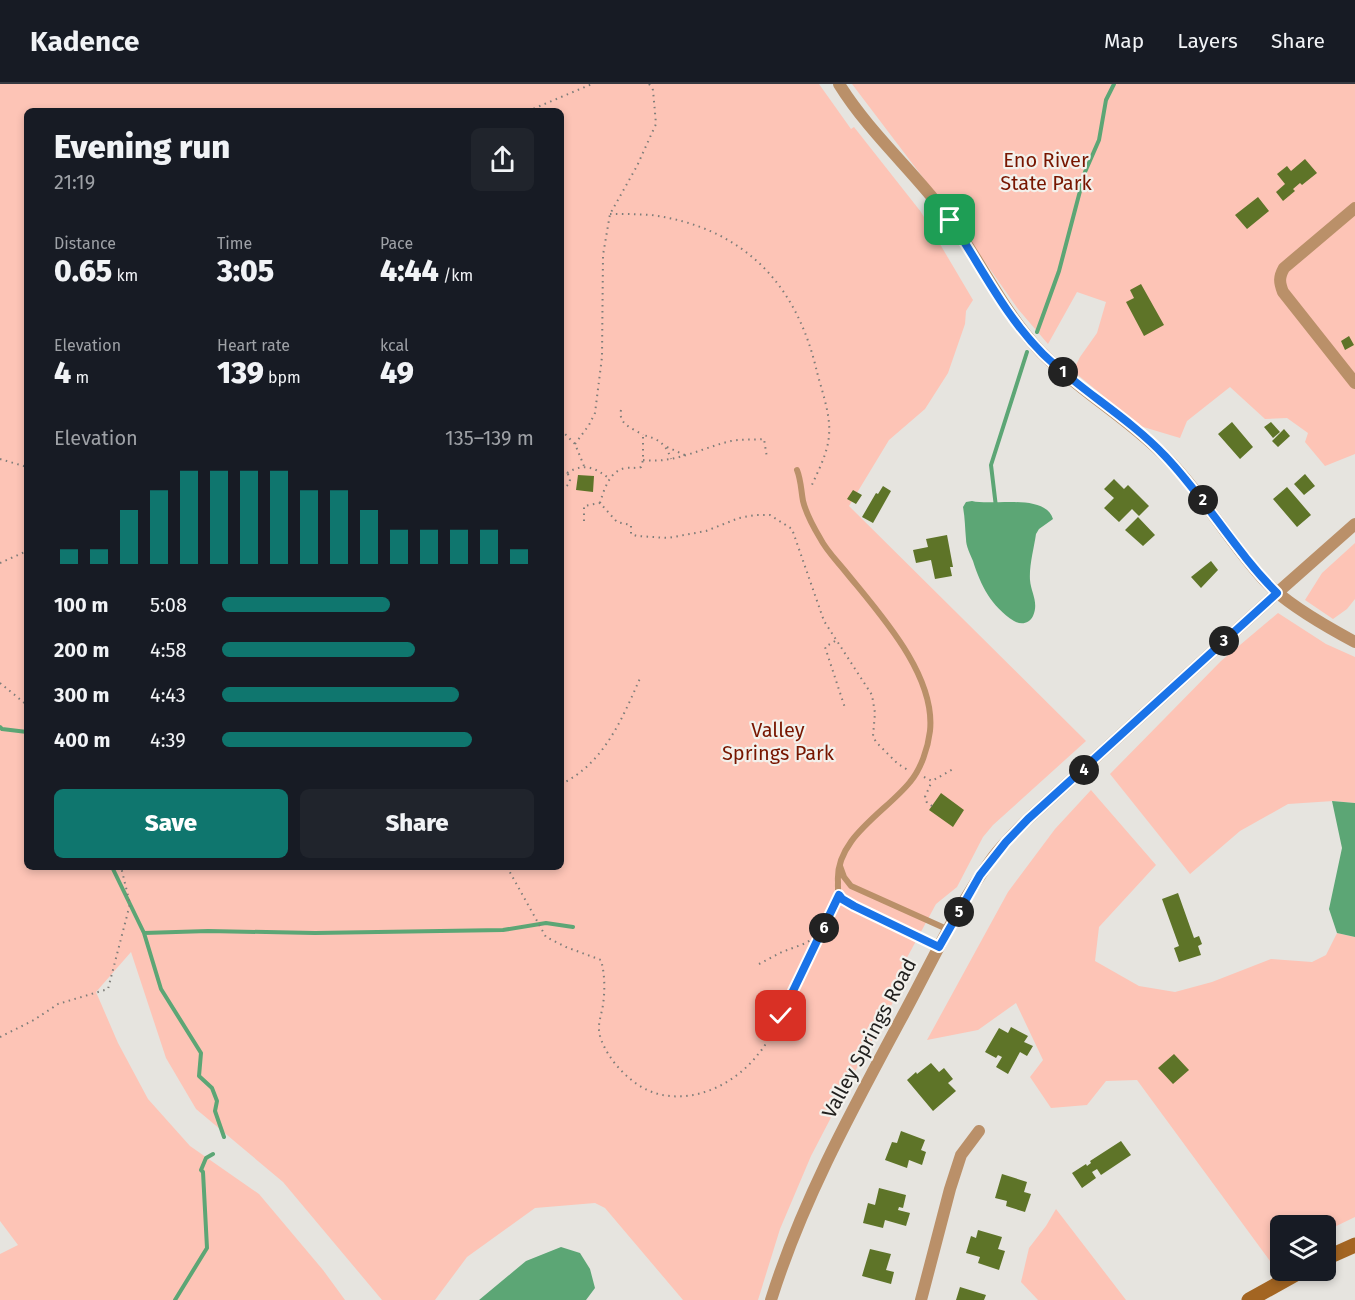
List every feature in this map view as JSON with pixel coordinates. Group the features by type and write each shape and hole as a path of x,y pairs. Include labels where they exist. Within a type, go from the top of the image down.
{"street":[{"path":"839,84 950,220 1005,308 1028,337 1080,387 1118,415 1162,453 1187,479 1253,567 1277,593 1355,642"},
{"path":"1355,208 1293,259 1280,276 1280,284 1283,292 1355,383"},
{"name":"Valley Springs Road","path":"771,1300 792,1238 819,1174 939,947 980,875 1028,819 1355,525"},
{"path":"921,1300 961,1155 980,1131"},
{"path":"1336,1254 1355,1245"},
{"path":"1249,1300 1283,1281"}],"lane":[{"path":"797,470 801,480 804,503 820,540 880,615 915,667 927,698 930,730 915,774 851,842 839,866 837,876 839,895 854,906 939,947"},
{"path":"839,866 851,886 949,930"}],"path":[{"path":"535,108 592,84"},
{"path":"575,444 589,425 595,412 602,357 604,238 610,214 637,166 656,124 653,90 649,84"},
{"path":"610,214 651,215 701,227 727,239 752,255 777,280 796,310 811,345 826,407 829,435 822,461 804,503"},
{"path":"621,410 620,415 625,426 654,438 687,456"},
{"path":"564,433 575,444 584,466"},
{"path":"600,503 604,489 616,472 625,468 641,467 644,460 643,435"},
{"path":"644,460 656,462 687,456 732,441 764,439 767,458"},
{"path":"667,447 671,459"},
{"path":"0,459 24,466"},
{"path":"567,473 584,466 594,467 610,479"},
{"path":"564,472 570,479 570,484 564,487"},
{"path":"584,521 584,506 600,503"},
{"path":"600,503 617,522 631,525 631,534 637,536 668,538 706,531 755,515 770,515 792,529 824,621 872,696 875,714 873,736 876,742 898,764 932,781"},
{"path":"0,563 24,551"},
{"path":"835,640 825,646 845,708"},
{"path":"564,783 574,778 599,755 620,723 641,676"},
{"path":"0,683 24,703"},
{"path":"932,806 927,803 925,797 932,781 953,769"},
{"path":"0,1037 34,1020 58,1004 108,989 130,904 122,870"},
{"path":"509,870 546,937 602,960 605,976 603,1006 598,1025 601,1039 628,1079 644,1090 667,1097 701,1094 732,1080 760,1053 781,1016 839,895"},
{"path":"759,964 806,943 822,932"}],"green space":[{"name":"Valley Springs Park","path":"0,84 819,84 851,129 854,127 921,212 973,300 966,311 965,324 948,373 925,409 889,440 849,506 1086,741 993,825 983,837 957,887 936,904 903,965 903,984 811,1156 780,1229 758,1300 683,1300 605,1208 595,1203 535,1208 467,1257 435,1300 382,1300 283,1182 196,1109 166,1058 131,952 96,992 118,1043 148,1099 190,1146 259,1194 323,1270 345,1300 0,1300 0,1254 18,1245 0,1221"},
{"name":"Eno River State Park","path":"852,84 1355,84 1355,454 1325,466 1305,442 1308,433 1287,418 1265,419 1230,387 1187,421 1180,438 1140,426 1073,371 1097,333 1106,302 1077,292 1048,344 1018,309 959,225"},
{"path":"1355,543 1355,599 1347,609 1333,619 1305,600 1322,573"},
{"path":"1278,613 1326,644 1355,657 1355,803 1333,801 1288,804 1240,831 1190,874 1110,774 1221,661"},
{"path":"1091,790 1156,865 1099,927 1095,961 1139,986 1175,992 1212,982 1271,959 1312,962 1326,955 1337,933 1355,937 1355,1217 1336,1226 1336,1215 1270,1215 1270,1261 1137,1080 1106,1081 1087,1105 1051,1108 1030,1077 1043,1060 1016,1003 978,1030 927,1040 1008,892 1055,829"},
{"path":"1056,1209 1126,1300 1038,1300 1021,1282 1029,1248"}],"shaded area":[{"path":"966,502 1029,503 1048,511 1053,519 1036,534 1030,575 1035,611 1027,622 1014,621 999,609 988,595 980,579 966,542 963,507"},
{"path":"1332,801 1355,803 1355,937 1337,933 1329,909 1342,848"},
{"path":"561,1247 580,1253 590,1269 595,1288 586,1300 479,1300 526,1261"}],"building":[{"path":"1305,159 1317,173 1302,185 1300,183 1293,189 1295,191 1283,201 1276,192 1285,184 1277,174 1287,166 1291,171"},
{"path":"1258,197 1269,211 1247,229 1235,215"},
{"path":"1141,284 1164,325 1144,336 1126,302 1134,298 1130,290"},
{"path":"1349,336 1354,345 1345,350 1341,341"},
{"path":"1232,422 1253,447 1240,459 1218,434"},
{"path":"1271,422 1280,432 1273,438 1264,427"},
{"path":"1284,429 1290,436 1278,447 1272,441"},
{"path":"1305,474 1315,486 1304,495 1294,484"},
{"path":"578,475 594,476 593,492 576,490"},
{"path":"1114,479 1124,489 1128,485 1149,506 1139,516 1132,509 1119,522 1104,508 1114,498 1104,489"},
{"path":"883,486 891,491 873,523 862,517 876,493 878,494"},
{"path":"1287,487 1311,515 1297,527 1273,499"},
{"path":"853,490 862,495 856,504 847,499"},
{"path":"1138,517 1155,535 1143,546 1125,530"},
{"path":"947,535 953,567 950,567 952,576 935,579 931,560 916,563 913,550 928,547 926,539"},
{"path":"1211,561 1218,570 1201,588 1191,577"},
{"path":"941,793 964,810 953,827 929,810"},
{"path":"1178,893 1194,938 1199,936 1202,944 1198,946 1201,955 1179,962 1174,948 1179,946 1162,899"},
{"path":"1011,1027 1028,1036 1024,1042 1033,1046 1027,1056 1020,1052 1008,1074 996,1067 1002,1057 998,1055 996,1058 985,1052 999,1028 1008,1033"},
{"path":"1174,1054 1189,1070 1173,1084 1158,1068"},
{"path":"931,1063 939,1072 944,1068 953,1079 948,1083 956,1091 933,1111 907,1080"},
{"path":"901,1131 925,1140 921,1150 926,1152 922,1165 909,1160 907,1168 885,1160 892,1142 897,1143"},
{"path":"1121,1141 1131,1155 1101,1175 1097,1169 1092,1172 1096,1178 1082,1188 1072,1173 1086,1164 1087,1166 1091,1163 1090,1161"},
{"path":"1002,1174 1027,1182 1024,1192 1031,1194 1025,1212 1006,1206 1007,1201 995,1198"},
{"path":"879,1188 906,1195 903,1208 899,1207 898,1210 910,1213 906,1226 885,1220 883,1228 863,1223 868,1203 875,1205"},
{"path":"978,1230 1002,1237 998,1249 1005,1251 999,1270 978,1263 980,1257 966,1253 971,1236 976,1238"},
{"path":"870,1249 891,1254 886,1270 894,1272 891,1284 862,1276"},
{"path":"960,1287 986,1295 984,1300 956,1300"}],"waterway":[{"path":"1037,332 1059,271 1085,172 1099,140 1106,100 1114,84"},
{"path":"996,507 991,465 1027,352"},
{"path":"0,727 24,732"},
{"path":"113,870 144,933 161,989 201,1053 199,1076 212,1088 217,1101 215,1111 224,1137"},
{"path":"144,933 503,930 546,923 573,927"},
{"path":"175,1300 207,1248 203,1172 201,1170 206,1158 213,1154"}],"route":[{"path":"781,1016 839,895 854,906 939,947 980,875 1006,842 1028,819 1277,593 1253,567 1187,479 1162,453 1042,353 1012,317 950,220"}]}
